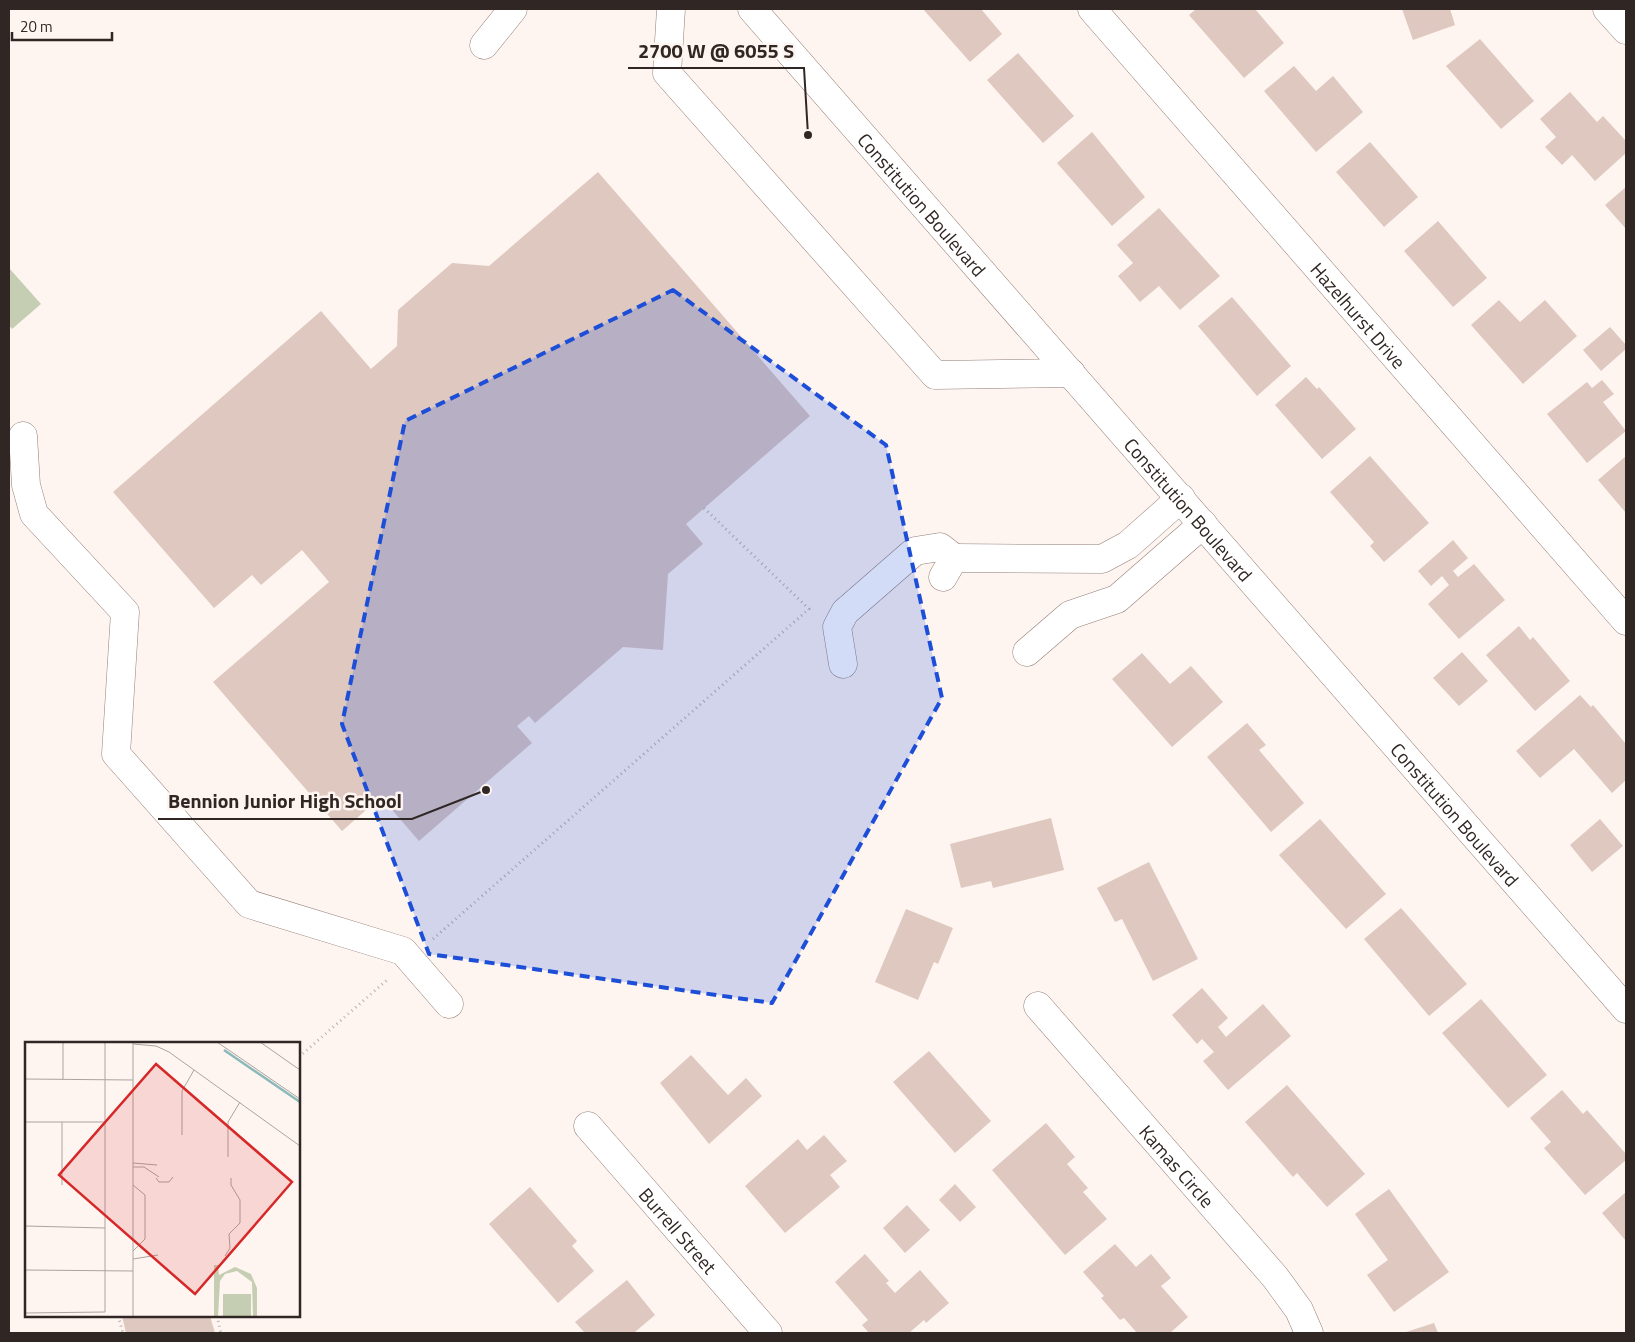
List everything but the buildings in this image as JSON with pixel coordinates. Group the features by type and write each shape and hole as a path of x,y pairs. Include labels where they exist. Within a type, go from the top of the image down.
{"street":[{"path":"484,45 513,9"},
{"path":"671,9 667,73 935,375 1071,373"},
{"name":"Constitution Boulevard","path":"752,9 1626,1009"},
{"name":"Hazelhurst Drive","path":"1092,9 1626,622"},
{"path":"1607,9 1626,30"},
{"path":"24,436 26,485 34,514 125,612 116,754 249,904 403,951 449,1004"},
{"path":"843,664 837,627 845,612 915,551 940,547 949,568 1102,560 1128,545 1181,498"},
{"path":"1027,652 1070,615 1117,599 1203,524"},
{"name":"Kamas Circle","path":"1038,1006 1275,1277 1299,1310 1309,1333"},
{"name":"Burrell Street","path":"588,1126 768,1333"}],"path":[{"path":"300,1056 809,609 704,508"},
{"path":"118,1317 123,1333"},
{"path":"217,1317 221,1333"}],"highlighted area":[{"path":"673,290 886,445 942,698 772,1003 429,954 342,724 405,421"}],"green space":[{"path":"9,268 41,304 12,329 9,325"}],"place":[{"name":"2700 W @ 6055 S","path":"808,135"},
{"name":"Bennion Junior High School","path":"486,790"}]}
